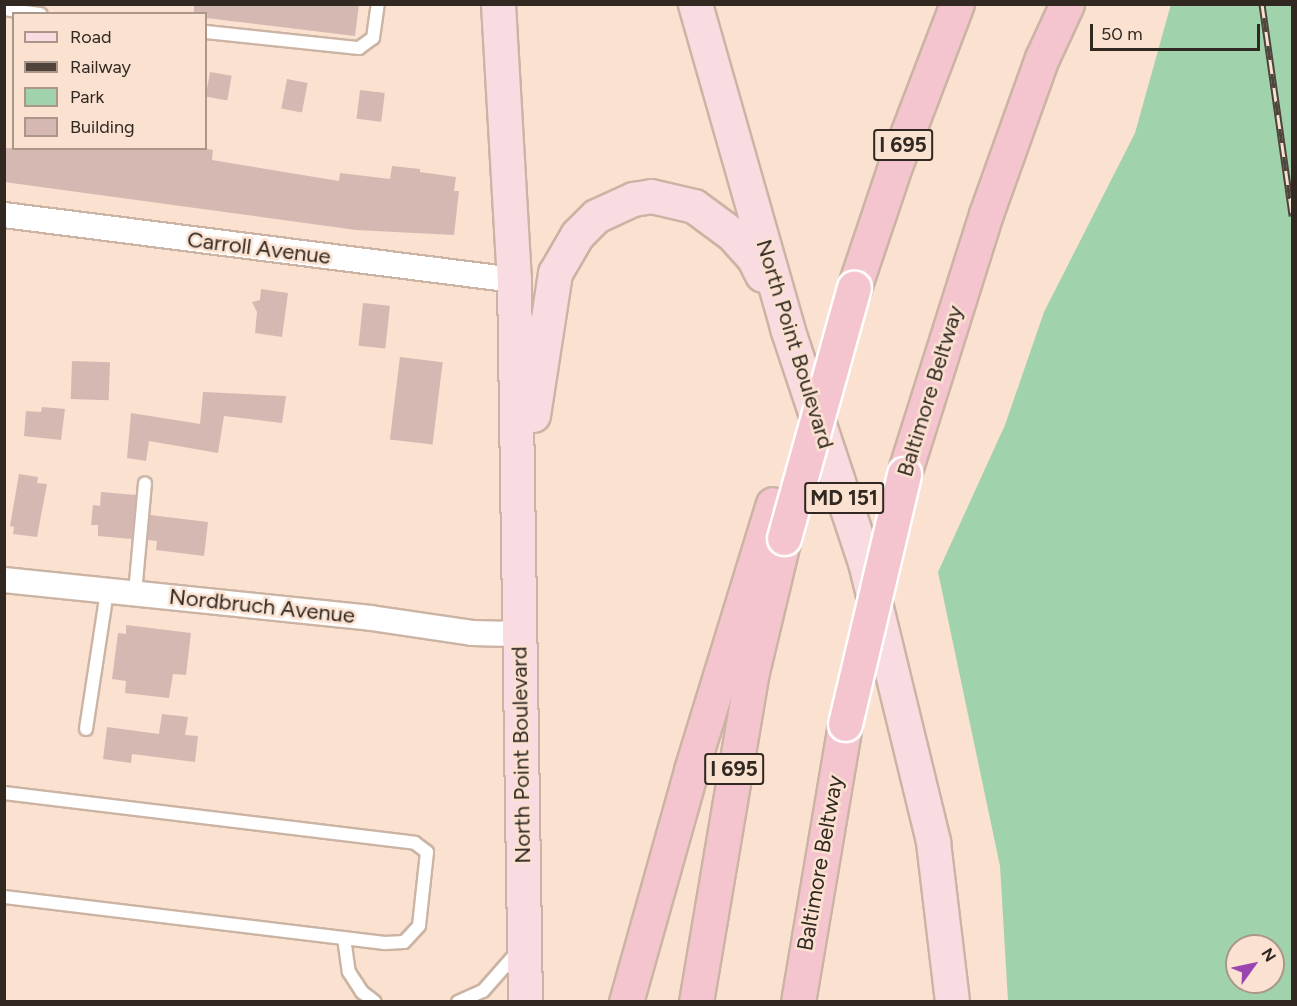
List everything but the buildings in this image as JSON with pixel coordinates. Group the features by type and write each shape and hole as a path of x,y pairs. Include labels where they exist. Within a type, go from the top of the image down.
{"highway":[{"name":"I 695","path":"696,1002 752,672 784,538 854,288 895,166 957,4"},
{"name":"Baltimore Beltway","path":"798,1002 845,723 904,474 986,214 1042,58 1067,4"},
{"path":"986,214 1085,4"},
{"path":"626,1002 691,770 773,504 854,288"},
{"path":"814,1002 845,723"}],"main road":[{"name":"North Point Boulevard","path":"498,4 514,280 525,1002"},
{"name":"North Point Boulevard","path":"695,4 787,328 864,562 933,842 952,1002"},
{"path":"519,524 555,273 577,234 596,216 633,199 651,196 694,207 732,234 753,257 787,328"}],"street":[{"name":"Carroll Avenue","path":"4,215 514,280"},
{"name":"Nordbruch Avenue","path":"4,580 360,617 472,633 519,634"}],"lane":[{"path":"207,32 359,48 373,38 378,4"},
{"path":"4,9 26,12"},
{"path":"135,593 145,483"},
{"path":"86,729 107,591"},
{"path":"4,793 415,843 427,852 420,926 414,935 404,942 385,943 4,897"},
{"path":"344,938 349,972 362,992 375,1002"},
{"path":"458,1002 483,991 525,942"}],"green space":[{"path":"1171,4 1292,5 1292,1001 1008,1001 1000,866 938,572 1005,425 1044,312 1135,133"}],"railway":[{"path":"1262,4 1292,216"}]}
